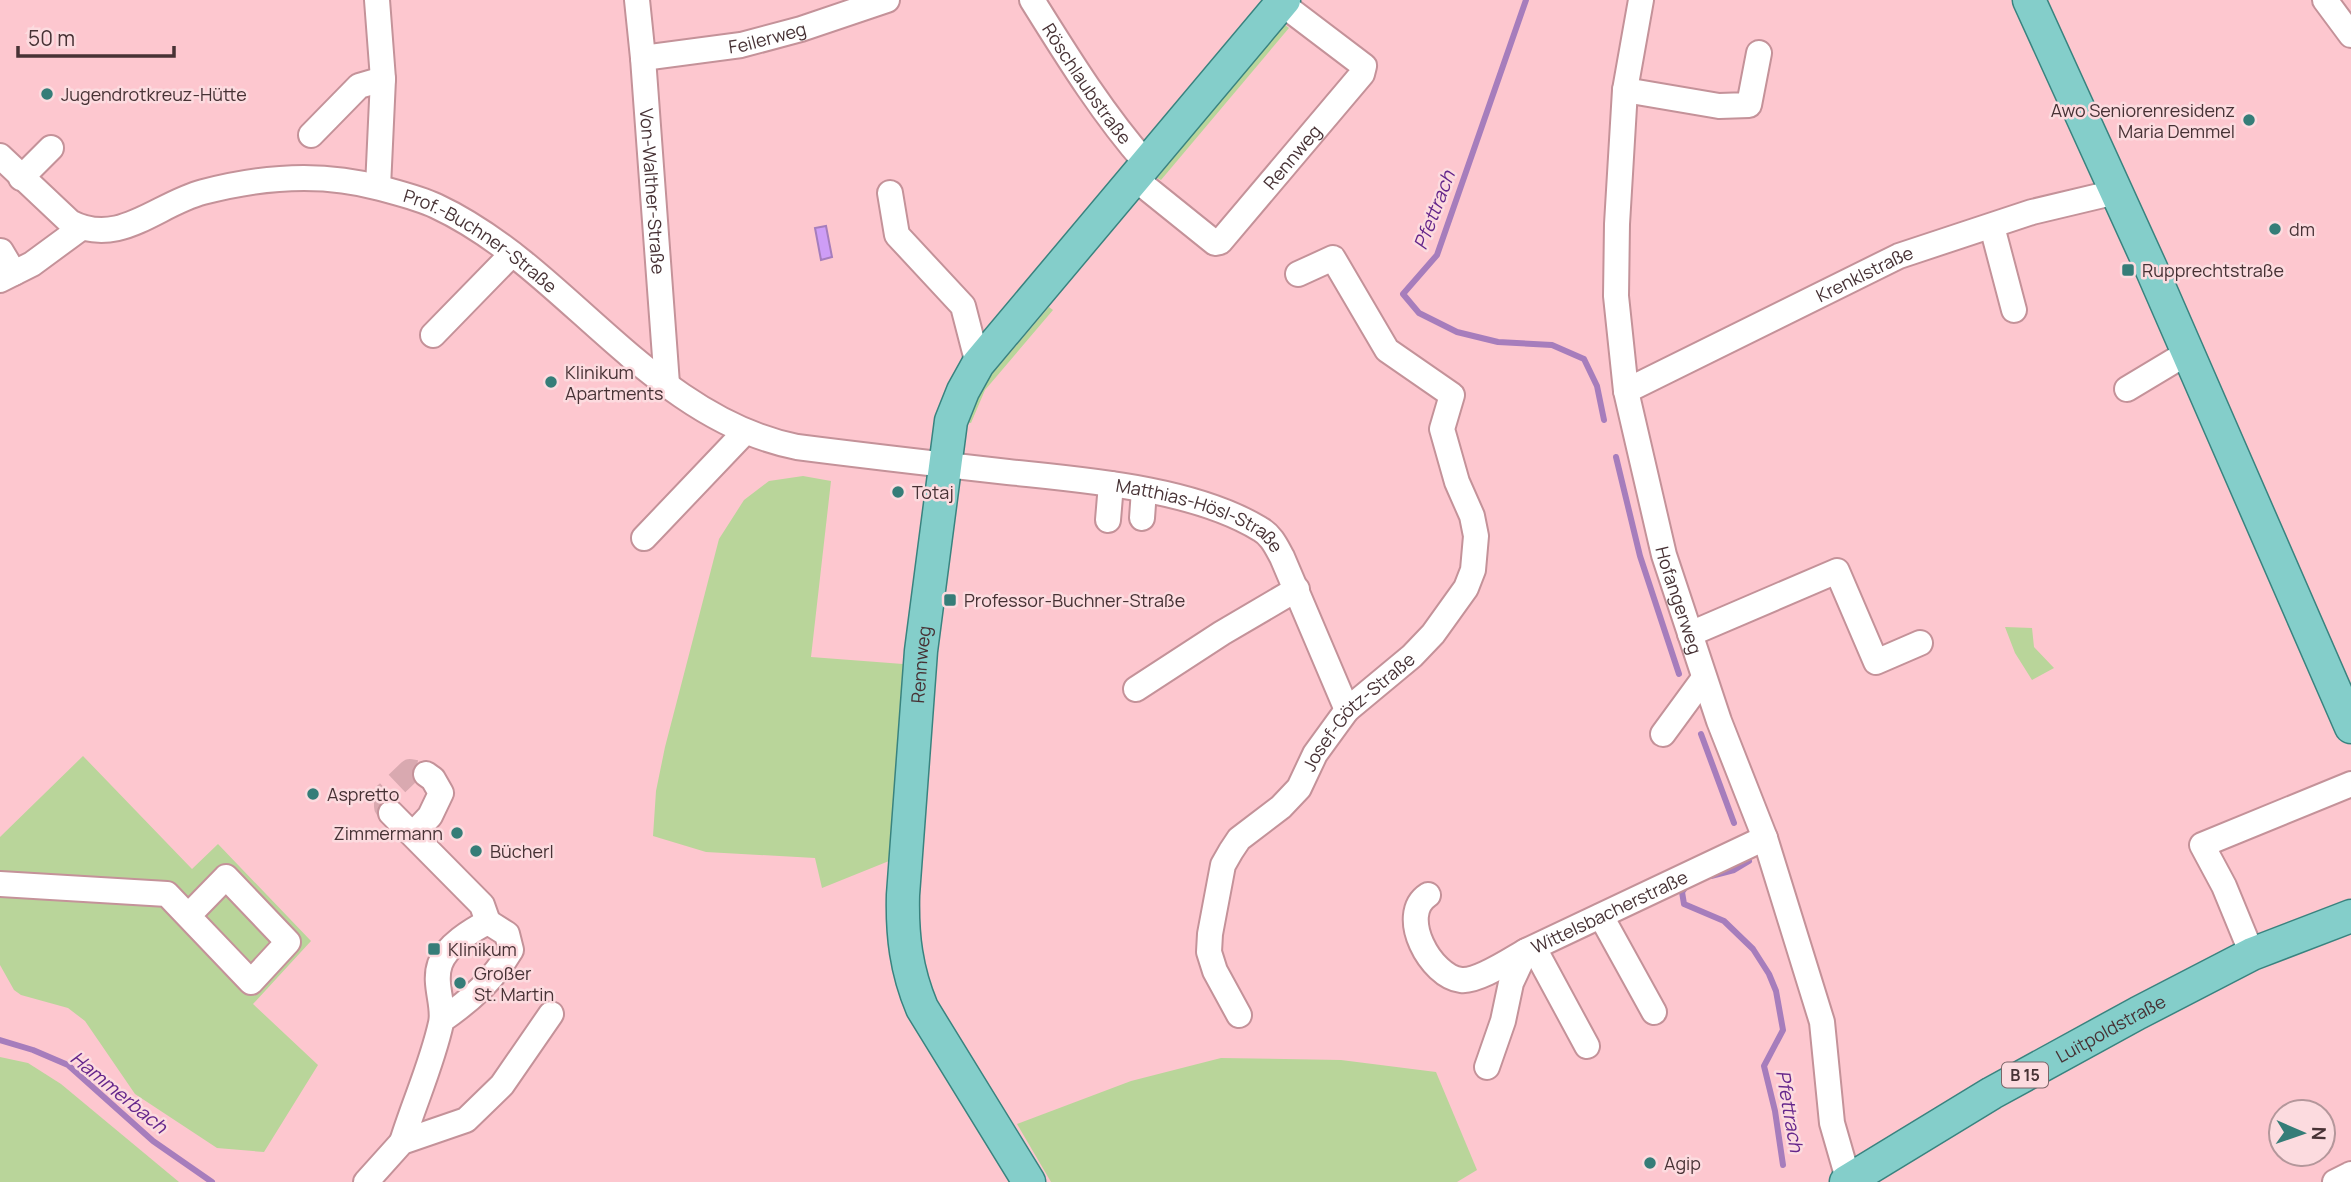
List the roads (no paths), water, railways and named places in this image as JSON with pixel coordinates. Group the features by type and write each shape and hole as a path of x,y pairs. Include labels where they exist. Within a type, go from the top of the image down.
{"main road":[{"path":"2029,0 2187,353 2343,686 2351,727"},
{"name":"Rennweg","path":"1029,1182 922,1008 911,983 904,941 903,895 921,651 951,421 962,391 978,364 1282,2"},
{"name":"Luitpoldstraße","path":"1848,1181 1992,1093 2137,1013 2252,954 2351,916"}],"street":[{"path":"377,0 383,79 378,187"},
{"name":"Von-Walther-Straße","path":"637,0 667,384"},
{"name":"Feilerweg","path":"643,58 741,45 801,29 887,0"},
{"name":"Röschlaubstraße","path":"1032,0 1120,134 1140,170"},
{"name":"Hofangerweg","path":"1641,0 1625,90 1617,224 1616,296 1626,391 1664,555 1704,678 1765,838 1822,1022 1832,1123 1848,1181"},
{"path":"2325,0 2351,35"},
{"name":"Rennweg","path":"1140,170 1215,243 1220,242 1362,74 1364,66 1282,2"},
{"path":"1625,90 1718,106 1749,105 1759,53"},
{"path":"312,135 359,86 383,79"},
{"path":"21,178 51,148"},
{"path":"0,156 62,216 81,228 32,264 7,276 1,251"},
{"name":"Prof.-Buchner-Straße","path":"81,228 104,232 116,230 176,200 203,191 284,178 336,179 378,187 435,205 512,254 667,384 722,420 746,432 797,447 946,465"},
{"name":"Krenklstraße","path":"1626,391 1899,256 2032,212 2116,192"},
{"path":"890,193 897,235 963,306 978,364"},
{"path":"1990,227 2014,310"},
{"path":"433,335 512,254"},
{"name":"Josef-Götz-Straße","path":"1239,1015 1215,971 1209,951 1223,866 1238,839 1281,807 1299,788 1315,754 1347,710 1412,656 1433,634 1466,588 1473,570 1476,544 1472,516 1457,482 1441,429 1452,395 1387,350 1333,258 1298,274"},
{"path":"2127,389 2187,353"},
{"path":"644,538 746,432"},
{"name":"Matthias-Hösl-Straße","path":"946,465 1144,490 1201,504 1238,517 1262,530 1271,538 1297,589 1347,710"},
{"path":"1108,520 1111,484"},
{"path":"1142,518 1144,490"},
{"path":"1690,634 1838,571 1876,662 1920,643"},
{"path":"1136,688 1297,589"},
{"path":"1664,734 1704,678"},
{"path":"414,833 430,816 441,793 433,779 426,774"},
{"path":"2252,954 2224,886 2202,845 2351,784"},
{"path":"391,813 414,833 482,905 488,922 508,934 511,950 497,973 480,991 442,1020"},
{"name":"Wittelsbacherstraße","path":"1487,1066 1503,1021 1511,983 1530,949 1765,838"},
{"path":"0,884 167,894 188,916"},
{"path":"1428,895 1417,905 1414,918 1426,951 1435,966 1447,977 1464,981 1530,949 1587,1046"},
{"path":"1601,916 1654,1012"},
{"path":"366,1182 402,1142 442,1020 437,991 440,963 463,937 488,922"},
{"path":"402,1142 466,1120 502,1085 551,1014"},
{"path":"2335,1182 2351,1174"}],"waterway":[{"name":"Pfettrach","path":"1526,0 1437,255 1403,294 1419,313 1457,332 1498,342 1552,345 1584,359 1597,386 1604,420"},
{"name":"Pfettrach","path":"1616,457 1640,556 1679,674"},
{"name":"Pfettrach","path":"1701,734 1734,823"},
{"name":"Pfettrach","path":"1711,876 1734,870 1749,861"},
{"name":"Pfettrach","path":"1688,884 1682,892 1684,904 1724,921 1753,949 1776,991 1783,1030 1764,1066 1775,1111 1783,1165"},
{"name":"Hammerbach","path":"0,1040 68,1065 153,1141 212,1182"}],"tunnel":[{"path":"391,813 386,807 386,794 410,771 426,774"}],"place":[{"name":"Jugendrotkreuz-Hütte","path":"47,94"},
{"name":"Awo Seniorenresidenz Maria Demmel","path":"2249,120"},
{"name":"dm","path":"2275,229"},
{"name":"Rupprechtstraße","path":"2128,270"},
{"name":"Klinikum Apartments","path":"551,382"},
{"name":"Totaj","path":"898,492"},
{"name":"Professor-Buchner-Straße","path":"950,600"},
{"name":"Aspretto","path":"313,794"},
{"name":"Zimmermann","path":"457,833"},
{"name":"Bücherl","path":"476,851"},
{"name":"Klinikum","path":"434,949"},
{"name":"Großer St. Martin","path":"460,983"},
{"name":"Agip","path":"1650,1163"}]}
